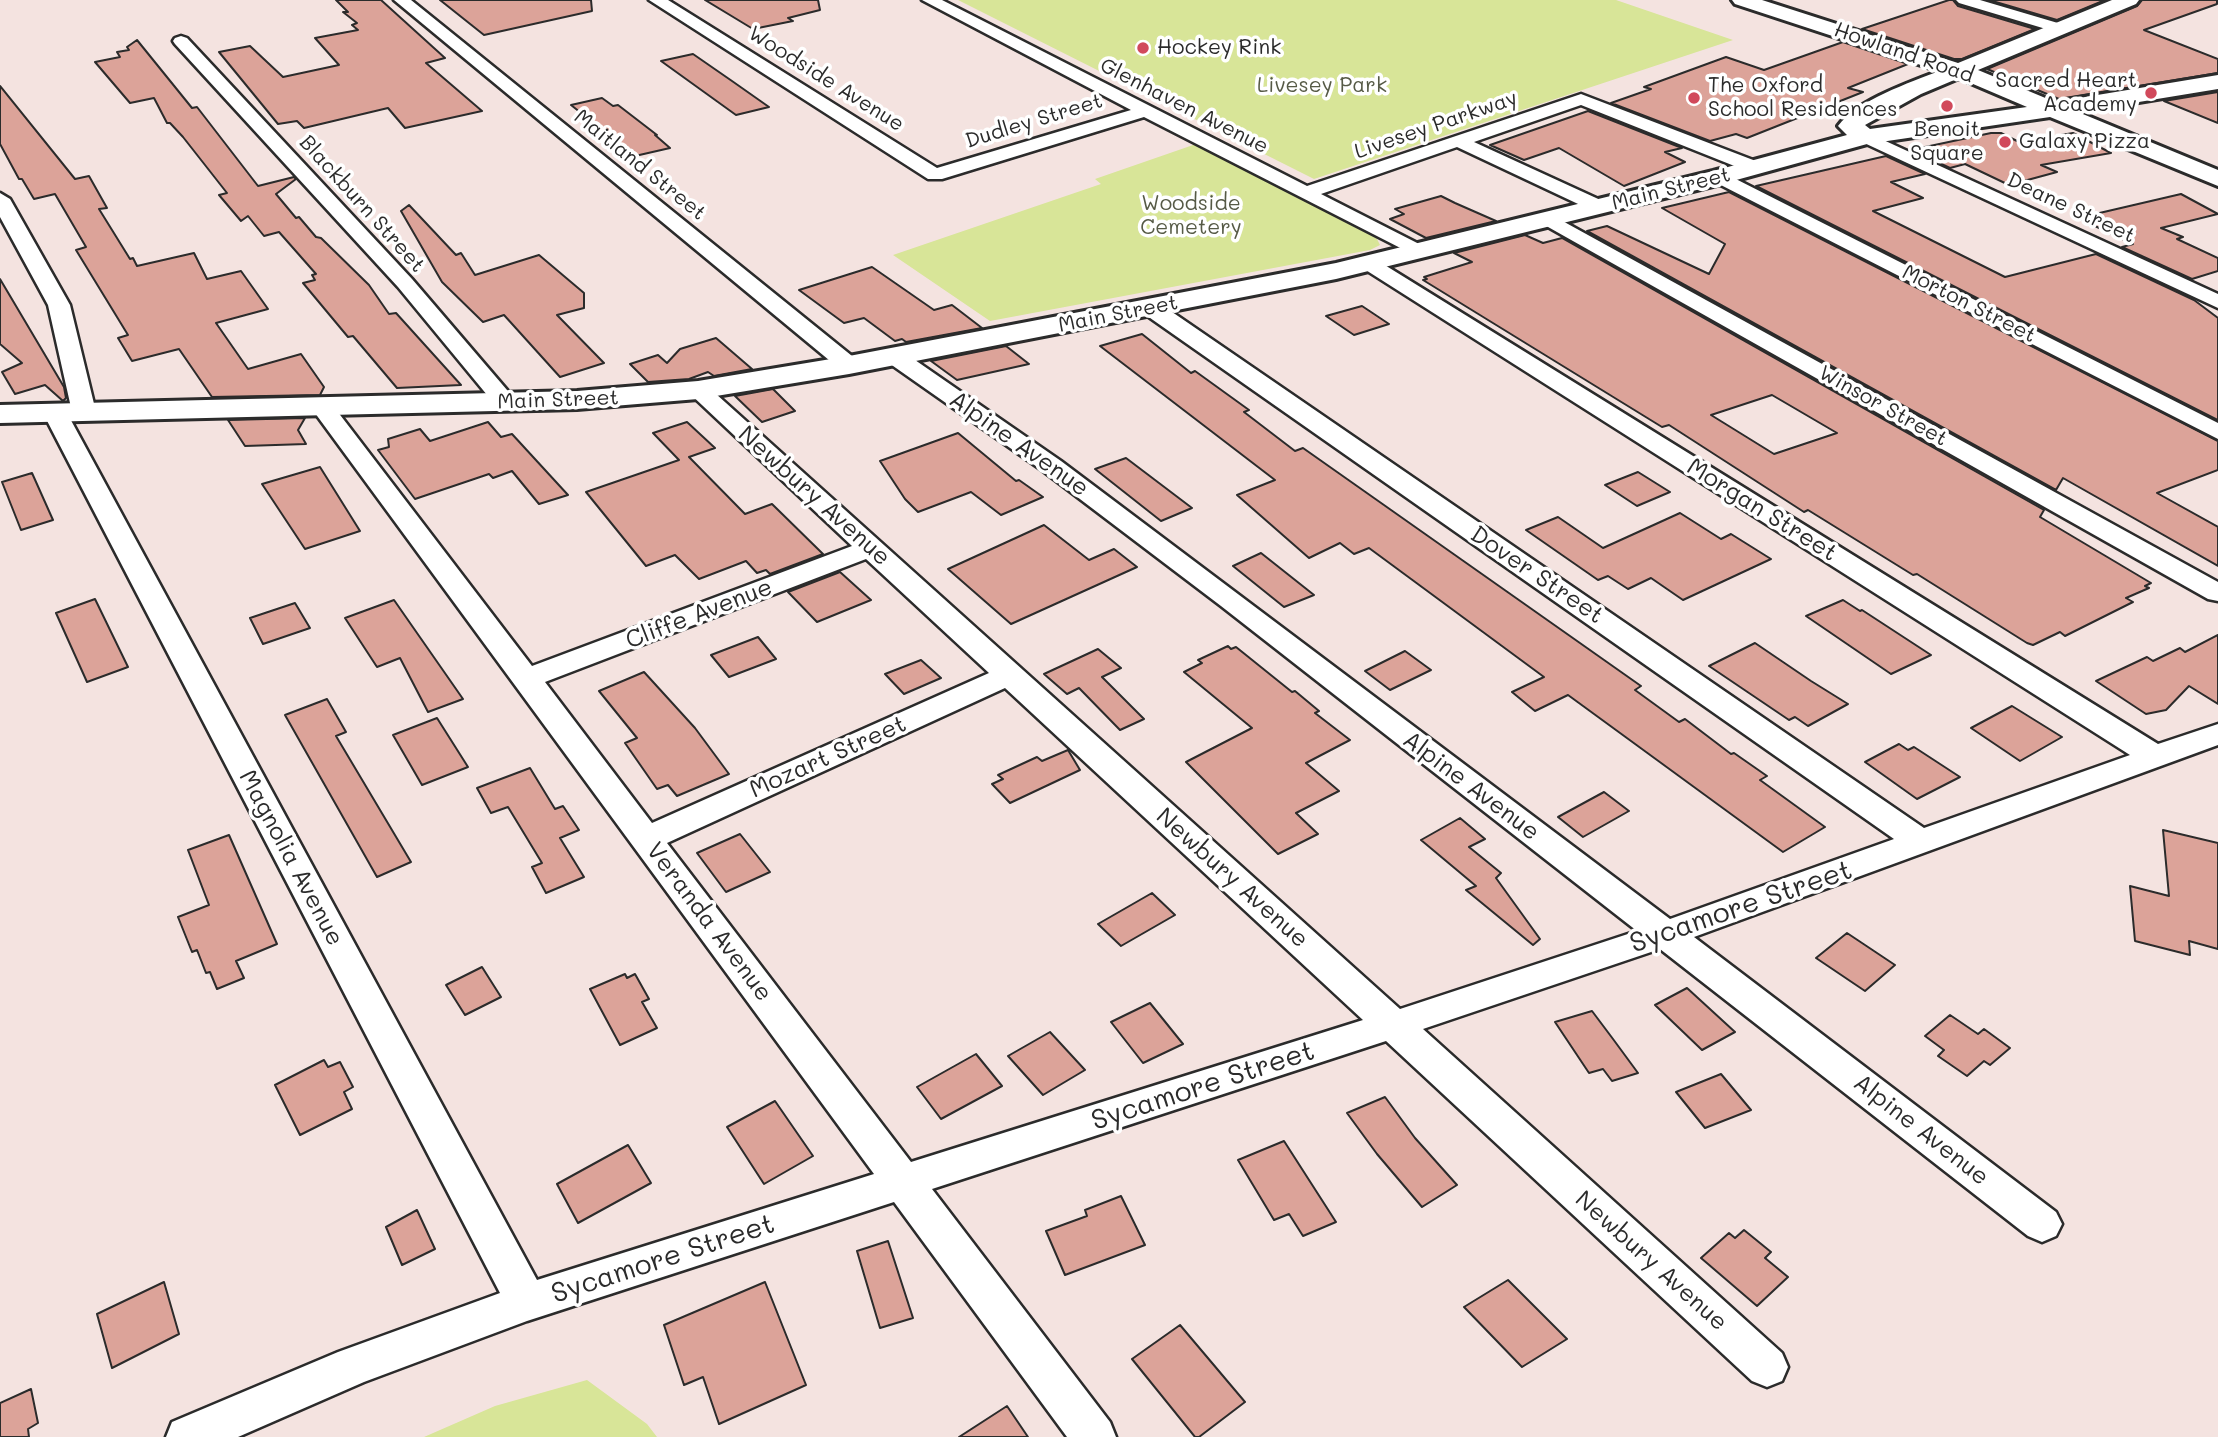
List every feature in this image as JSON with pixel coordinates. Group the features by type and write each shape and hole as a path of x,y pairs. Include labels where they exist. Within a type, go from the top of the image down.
{"main road":[{"name":"Howland Road","path":"1742,0 1959,70 2217,177"},
{"path":"1866,138 1850,126 1862,116 1913,89 2129,0"},
{"name":"Main Street","path":"0,414 505,402 612,398 698,390 849,365 1151,308 1368,263 1720,177 1866,138 2218,82"}],"street":[{"name":"Maitland Street","path":"402,0 849,365"},
{"name":"Woodside Avenue","path":"657,0 935,175"},
{"name":"Glenhaven Avenue","path":"930,0 1418,251"},
{"path":"1964,0 2062,29"},
{"name":"Blackburn Street","path":"181,41 405,283 505,402"},
{"name":"Livesey Parkway","path":"1305,193 1581,99 1754,167"},
{"name":"Dudley Street","path":"935,175 1146,111"},
{"name":"Deane Street","path":"1866,138 2218,302"},
{"path":"1458,141 1600,206"},
{"name":"Morton Street","path":"1720,177 2218,432"},
{"name":"Magnolia Avenue","path":"0,199 59,305 70,413 527,1302"},
{"name":"Winsor Street","path":"1548,219 2218,593"},
{"name":"Morgan Street","path":"1368,263 2156,757"},
{"name":"Dover Street","path":"1151,308 1383,472 1644,649 1922,843"},
{"name":"Alpine Avenue","path":"894,356 1073,481 2042,1224"},
{"name":"Newbury Avenue","path":"698,390 1767,1367"},
{"name":"Veranda Avenue","path":"323,408 1094,1437"},
{"name":"Cliffe Avenue","path":"526,679 871,548"},
{"name":"Mozart Street","path":"646,839 1009,675"},
{"name":"Sycamore Street","path":"188,1437 353,1366 527,1302 1393,1025 1666,934 2218,734"}],"green space":[{"name":"Livesey Park","path":"958,0 1616,0 1733,40 1314,179"},
{"name":"Woodside Cemetery","path":"1196,144 1376,237 1380,245 1370,250 990,321 893,255 1101,184 1095,179"},
{"path":"587,1380 647,1424 657,1437 424,1437 495,1406"}],"building":[{"path":"336,0 381,0 445,58 426,63 482,111 405,128 388,108 304,128 297,121 278,124 219,52 250,46 283,77 339,65 315,38 358,30 352,25 357,23 343,12 348,12"},
{"path":"440,0 591,0 592,11 484,35"},
{"path":"705,0 818,0 820,10 788,18 793,21 753,29"},
{"path":"1953,0 1958,6 2035,29 1962,59 1954,59 1862,29"},
{"path":"1989,0 2105,0 2057,20"},
{"path":"2142,0 2217,0 2217,4 2144,30 2218,59 2218,73 2059,99 1987,69 2137,6"},
{"path":"137,40 192,108 197,107 258,186 294,177 296,179 276,194 296,218 299,217 316,237 321,238 369,285 389,314 396,313 461,385 397,388 353,336 348,337 303,283 315,280 312,275 316,274 279,232 264,236 248,216 241,221 219,195 227,193 183,137 167,123 154,98 130,103 95,62 120,57 117,52 129,50 127,47"},
{"path":"1843,42 1908,64 1848,88 1863,92 1747,138 1736,134 1710,141 1611,103 1651,89 1644,87 1726,57 1764,70"},
{"path":"693,54 769,107 736,115 661,61"},
{"path":"0,86 75,179 89,176 107,208 99,209 137,266 194,253 207,279 241,271 268,309 216,323 248,369 301,354 324,387 320,395 212,397 179,349 132,361 118,338 128,335 76,250 86,247 55,194 34,199 22,179 19,179 0,144"},
{"path":"2218,92 2218,123 2164,101"},
{"path":"602,98 613,106 618,105 670,148 635,156 571,105"},
{"path":"1588,111 1682,148 1665,152 1685,162 1624,186 1559,148 1524,160 1490,145"},
{"path":"2001,133 2019,142 2073,133 2111,153 2041,165 2057,172 2009,185 1965,164 1950,168 1911,150"},
{"path":"1886,156 1925,174 1891,182 1923,198 1873,211 2005,277 2096,254 2194,300 2218,318 2218,420 1756,186"},
{"path":"1729,192 2218,441 2218,470 2157,493 2218,527 2218,566 2063,478 2056,490 1587,231 1607,226 1709,274 1725,244 1662,208"},
{"path":"2181,194 2218,214 2161,228 2183,237 2177,239 2218,258 2218,271 2192,279 2122,247 2133,244 2078,218"},
{"path":"1441,196 1496,221 1426,238 1390,219 1404,214 1395,209"},
{"path":"409,205 456,255 461,253 475,275 539,255 584,293 584,308 557,315 604,363 560,377 504,315 483,322 442,282 401,211"},
{"path":"1525,235 1543,243 1562,238 2044,510 2040,517 2151,583 2145,586 2149,588 2126,598 2133,602 2065,636 2060,632 2033,645 2027,643 1917,574 1913,575 1808,510 1804,512 1669,425 1662,427 1423,280 1427,279 1424,277 1472,262 1454,253","holes":["1772,395 1837,433 1774,454 1711,415"]},
{"path":"872,267 934,310 952,305 982,328 906,342 902,339 895,341 864,318 844,323 799,290"},
{"path":"0,279 64,387 66,398 63,401 45,385 15,394 2,372 22,363 0,344"},
{"path":"1362,306 1389,324 1354,335 1326,316"},
{"path":"1142,334 1191,373 1195,371 1249,410 1244,412 1295,451 1303,448 1641,686 1635,690 1679,722 1685,719 1731,754 1734,753 1767,776 1760,780 1825,827 1783,852 1568,695 1535,711 1512,692 1544,677 1369,548 1354,554 1340,543 1309,558 1237,495 1275,480 1100,346"},
{"path":"716,338 752,369 714,376 708,372 689,379 648,382 630,364 658,355 667,363 680,349"},
{"path":"1006,346 1029,364 957,380 931,361"},
{"path":"773,389 795,411 762,422 735,396"},
{"path":"305,418 298,430 306,444 245,446 228,420"},
{"path":"488,422 501,437 512,434 568,495 539,504 512,471 493,478 489,474 415,499 378,450 389,447 388,439 420,429 430,441"},
{"path":"687,422 715,448 689,457 745,514 772,504 823,554 770,574 766,570 757,573 746,561 699,579 675,555 646,566 586,492 679,460 653,433"},
{"path":"958,433 1016,481 1019,480 1043,497 1001,515 971,492 918,512 905,499 880,461"},
{"path":"1126,458 1192,508 1161,521 1095,469"},
{"path":"320,467 360,531 305,549 262,484"},
{"path":"1638,472 1670,492 1637,506 1605,485"},
{"path":"32,473 53,520 21,530 2,482"},
{"path":"1680,513 1721,539 1731,534 1771,559 1683,600 1651,578 1628,589 1608,576 1598,580 1526,530 1558,517 1603,548"},
{"path":"1044,525 1089,560 1114,549 1137,567 1011,624 948,569"},
{"path":"1261,553 1314,595 1284,607 1233,566"},
{"path":"840,572 871,600 817,622 788,592"},
{"path":"95,599 128,667 87,682 56,613"},
{"path":"394,600 463,699 428,712 400,658 377,667 345,618"},
{"path":"1843,600 1931,655 1891,674 1806,616"},
{"path":"295,603 310,628 263,644 250,618"},
{"path":"2218,635 2218,704 2189,686 2166,710 2146,714 2096,681 2147,657 2153,661 2180,648 2185,652"},
{"path":"758,637 776,659 729,677 711,655"},
{"path":"1755,643 1848,704 1808,726 1795,717 1789,720 1709,666"},
{"path":"1228,646 1231,649 1236,647 1292,692 1295,691 1319,711 1315,713 1350,740 1306,763 1339,791 1296,813 1318,834 1278,854 1186,762 1252,728 1184,672 1202,663 1198,660"},
{"path":"1098,649 1121,668 1102,677 1144,719 1120,730 1079,688 1067,694 1044,674"},
{"path":"1405,651 1431,670 1390,690 1365,671"},
{"path":"921,660 941,678 904,694 885,674"},
{"path":"644,672 695,728 729,774 677,796 668,785 657,789 625,743 637,738 599,691"},
{"path":"327,699 346,732 336,736 411,862 377,877 285,715"},
{"path":"2012,706 2062,737 2020,761 1971,728"},
{"path":"437,718 468,767 422,785 393,735"},
{"path":"1899,744 1908,750 1914,747 1960,777 1917,799 1865,762"},
{"path":"1068,750 1080,770 1010,803 992,784 1003,779 998,775 1037,757 1042,761"},
{"path":"530,768 555,809 563,806 579,830 560,838 584,877 546,893 532,867 542,863 508,807 491,813 477,788"},
{"path":"1604,792 1629,811 1583,837 1558,817"},
{"path":"1460,818 1485,839 1469,847 1501,873 1496,878 1540,939 1533,945 1466,890 1476,886 1421,840"},
{"path":"2163,830 2218,843 2218,949 2189,941 2190,955 2135,941 2130,886 2169,896"},
{"path":"740,834 770,872 726,892 697,853"},
{"path":"229,835 277,944 236,961 244,978 217,989 210,972 206,973 197,950 192,952 178,917 209,905 188,850"},
{"path":"1152,893 1175,915 1121,946 1098,924"},
{"path":"1847,933 1895,965 1865,991 1816,958"},
{"path":"482,967 501,997 465,1015 446,985"},
{"path":"625,974 627,978 635,974 649,999 642,1002 657,1028 620,1045 590,989"},
{"path":"1687,988 1735,1032 1702,1050 1655,1005"},
{"path":"1150,1003 1183,1044 1143,1063 1111,1022"},
{"path":"1592,1011 1638,1073 1612,1081 1603,1069 1589,1073 1555,1022"},
{"path":"1950,1015 1978,1034 1984,1029 2010,1048 1990,1065 1984,1061 1967,1076 1938,1056 1944,1050 1925,1036"},
{"path":"1050,1032 1085,1070 1043,1095 1008,1056"},
{"path":"976,1054 1002,1086 941,1119 917,1087"},
{"path":"324,1060 328,1067 340,1062 353,1087 344,1092 352,1109 300,1135 275,1085"},
{"path":"1721,1074 1751,1110 1705,1128 1676,1092"},
{"path":"1385,1097 1415,1138 1457,1185 1422,1207 1377,1154 1347,1113"},
{"path":"775,1101 813,1156 764,1184 727,1127"},
{"path":"1284,1141 1336,1222 1303,1236 1289,1214 1274,1220 1238,1160"},
{"path":"628,1145 651,1183 578,1223 557,1184"},
{"path":"1121,1196 1145,1245 1065,1275 1046,1231 1087,1216 1085,1210"},
{"path":"417,1210 435,1249 402,1265 386,1227"},
{"path":"1744,1230 1771,1252 1765,1258 1788,1277 1757,1306 1701,1258 1729,1233 1735,1238"},
{"path":"888,1241 913,1318 880,1328 857,1251"},
{"path":"1508,1280 1567,1339 1522,1367 1464,1307"},
{"path":"164,1282 179,1334 112,1368 97,1314"},
{"path":"765,1282 806,1385 719,1424 703,1377 684,1385 664,1325"},
{"path":"1180,1325 1245,1402 1199,1437 1195,1437 1132,1359"},
{"path":"31,1389 38,1423 28,1429 29,1437 0,1437 0,1403"},
{"path":"1007,1406 1028,1437 959,1437"}],"place":[{"name":"Hockey Rink","path":"1143,48"},
{"name":"Sacred Heart Academy","path":"2151,93"},
{"name":"The Oxford School Residences","path":"1694,98"},
{"name":"Benoit Square","path":"1947,106"},
{"name":"Galaxy Pizza","path":"2005,142"}]}
